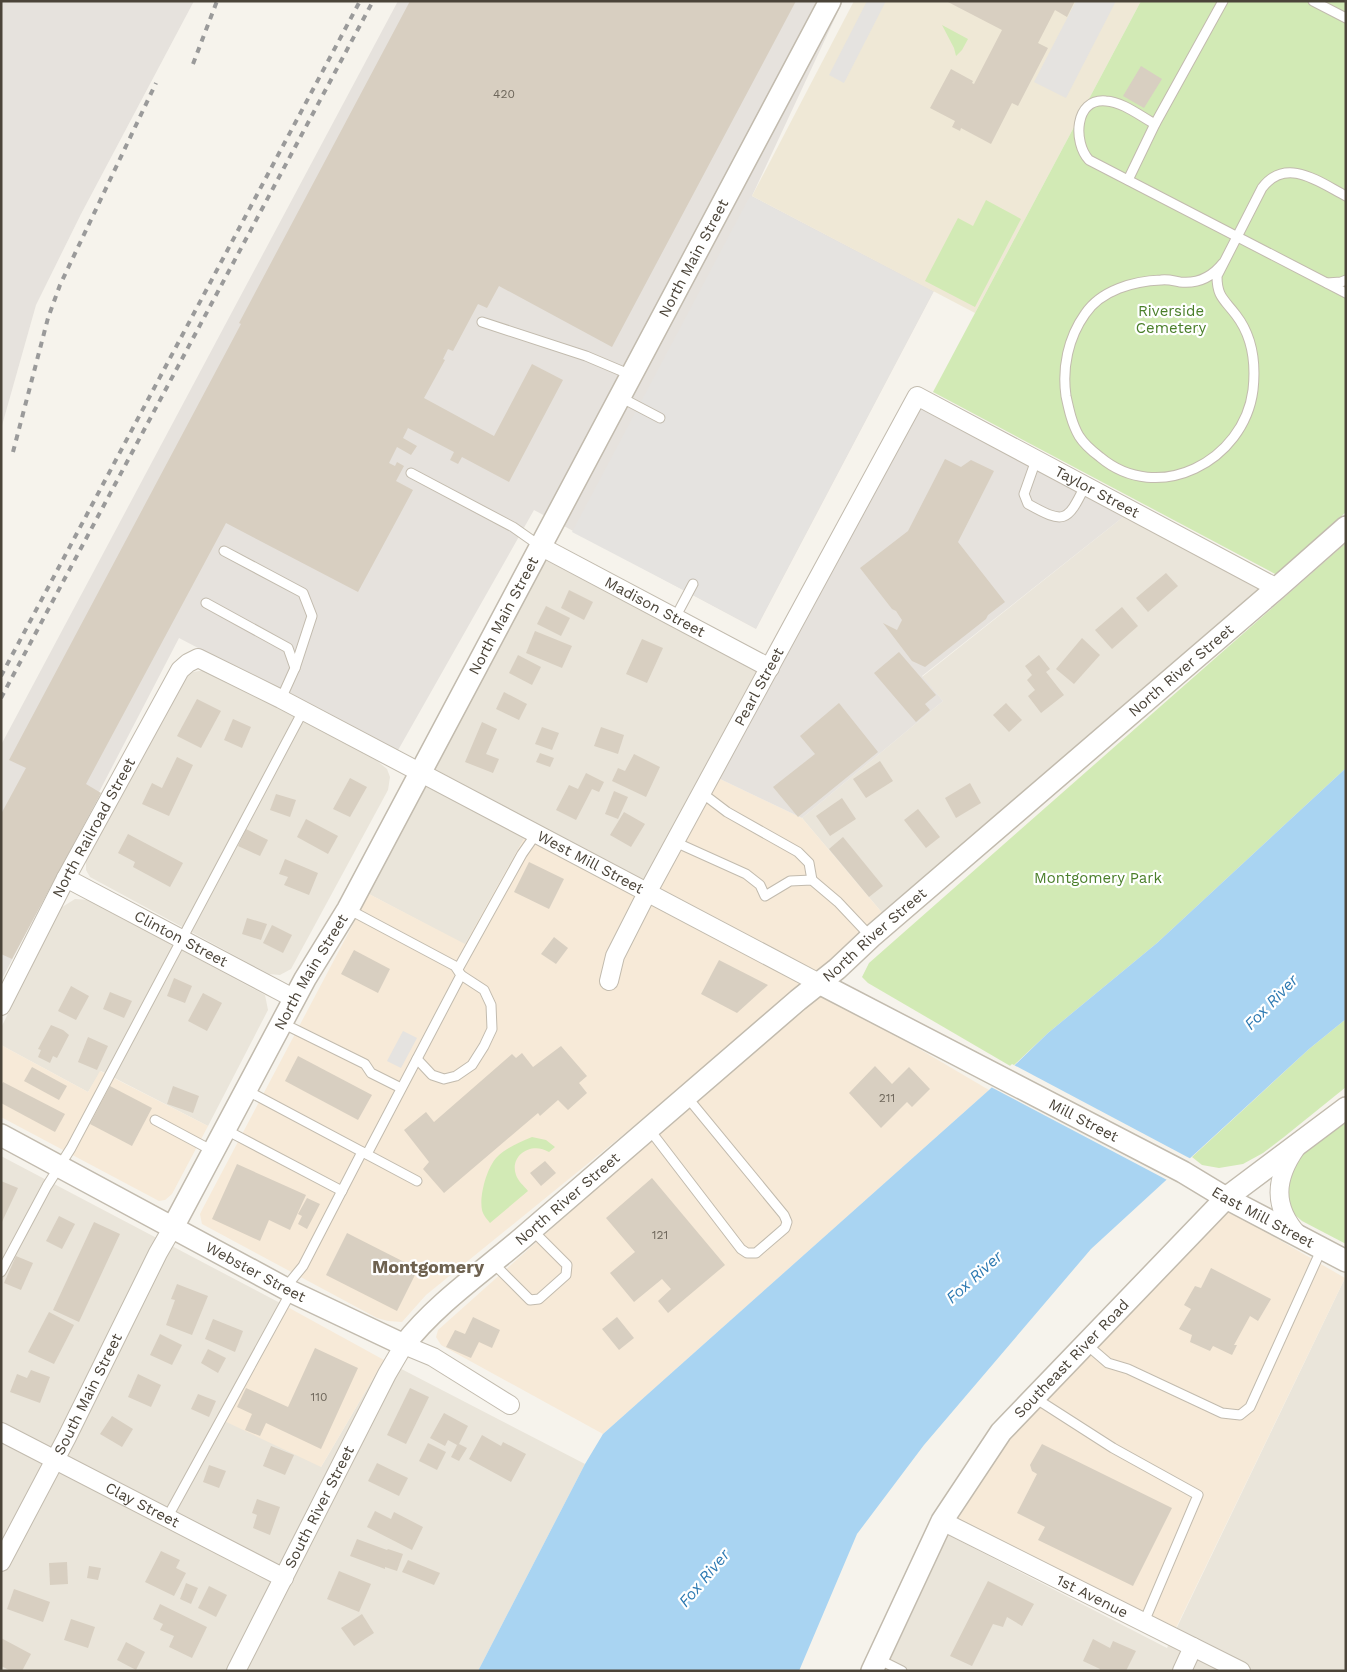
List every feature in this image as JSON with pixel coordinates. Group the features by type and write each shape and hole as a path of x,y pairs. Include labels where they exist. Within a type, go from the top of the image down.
{"street":[{"name":"North Main Street","path":"173,1227 305,979 348,909 830,1"},
{"name":"Taylor Street","path":"918,396 1277,588"},
{"name":"Pearl Street","path":"609,981 615,956 647,894 918,396"},
{"name":"North River Street","path":"404,1345 416,1329 436,1309 532,1230 837,968 1346,527"},
{"name":"Madison Street","path":"540,546 770,668"},
{"name":"West Mill Street","path":"198,658 281,699 647,894 983,1067"},
{"name":"North Railroad Street","path":"1,1006 66,878 180,670 198,658"},
{"name":"Clinton Street","path":"66,878 295,999"},
{"name":"Mill Street","path":"983,1067 1182,1172"},
{"name":"Southeast River Road","path":"875,1665 942,1521 1001,1432 1226,1198 1346,1108"},
{"name":"Webster Street","path":"1,1135 288,1290 433,1357 510,1405"},
{"path":"1298,1143 1288,1159 1279,1186 1283,1214 1300,1237"},
{"name":"East Mill Street","path":"1182,1172 1226,1198 1346,1261"},
{"name":"South Main Street","path":"1,1562 173,1227"},
{"name":"South River Street","path":"236,1671 387,1374 404,1345"},
{"name":"Clay Street","path":"1,1432 284,1578"},
{"name":"1st Avenue","path":"942,1521 1240,1671"},
{"path":"1182,1671 1193,1647"}],"lane":[{"path":"1128,180 1155,124 1223,1"},
{"path":"1312,1 1346,18"},
{"path":"1155,124 1115,102 1104,100 1096,102 1087,108 1081,116 1078,133 1084,154 1089,160 1346,293"},
{"path":"1223,263 1209,277 1183,282 1163,280 1143,282 1113,291 1099,299 1086,313 1076,329 1065,364 1064,383 1073,425 1080,438 1089,448 1117,469 1155,478 1190,471 1208,462 1223,450 1243,424 1253,390 1253,355 1250,341 1244,328 1220,296 1217,287 1217,276 1262,188 1275,175 1283,173 1302,174 1346,196"},
{"path":"1327,283 1346,280"},
{"path":"482,322 586,356 631,376"},
{"path":"619,397 660,418"},
{"path":"1036,460 1024,494 1028,504 1050,516 1064,517 1074,510 1085,486"},
{"path":"411,473 513,527 540,546"},
{"path":"224,551 304,593 312,616 295,668 281,699"},
{"path":"675,618 693,584"},
{"path":"206,603 288,648 295,668"},
{"path":"1,1272 47,1186 60,1167 303,711"},
{"path":"702,793 727,812 798,852 809,863 812,880 838,902 871,938"},
{"path":"167,1518 288,1290 417,1059 459,972 522,854 536,834"},
{"path":"675,842 746,874 760,885 765,896 790,880 812,880"},
{"path":"348,909 455,966 459,972 484,990 491,1005 492,1029 472,1065 456,1076 444,1079 432,1075 417,1059"},
{"path":"282,1023 365,1064 371,1073 401,1088"},
{"path":"246,1090 417,1181"},
{"path":"648,1129 741,1249 747,1253 756,1253 785,1228 787,1222 784,1215 687,1096"},
{"path":"155,1120 213,1151"},
{"path":"225,1130 342,1191"},
{"path":"493,1263 530,1300 539,1300 566,1275 567,1266 532,1230"},
{"path":"1086,1344 1108,1363 1128,1369 1222,1413 1240,1415 1250,1407 1322,1248"},
{"path":"1034,1397 1114,1448 1198,1495 1144,1622"},
{"path":"875,1665 902,1671"}],"shaded area":[{"path":"1,1 194,1 81,214 36,305 1,429"},
{"path":"398,1 843,1 752,196 934,291 756,629 534,510 397,752 179,638 1,981 1,745"},
{"path":"854,1 1141,1 975,313 752,196"},
{"path":"867,1 886,1 844,83 829,75"},
{"path":"1076,1 1116,1 1066,98 1034,82"},
{"path":"750,196 933,292 756,628 572,532"},
{"path":"920,403 1127,514 922,676 943,701 802,818 716,777"},
{"path":"1127,514 1270,589 884,915 802,818 943,701 922,677"},
{"path":"543,554 762,669 644,887 427,770"},
{"path":"205,670 218,674 376,760 387,769 390,777 388,790 291,969 280,975 269,974 90,877 86,870 86,860 182,681 193,672"},
{"path":"716,777 802,818 884,915 816,978 655,893"},
{"path":"422,780 526,835 465,945 369,894"},
{"path":"526,835 810,983 426,1295 402,1322 377,1318 202,1224 200,1214 203,1208 369,894 465,944"},
{"path":"75,899 89,900 265,995 268,1010 208,1126 101,1071 88,1092 1,1045 1,1028 59,909"},
{"path":"819,990 989,1090 603,1434 441,1345 436,1337 438,1330"},
{"path":"403,1031 417,1038 401,1068 387,1061"},
{"path":"1,1045 88,1092 100,1071 208,1126 172,1194 165,1200 159,1201 1,1117"},
{"path":"1,1156 282,1304 321,1467 384,1360 585,1464 478,1671 1,1671"},
{"path":"1226,1209 1345,1278 1175,1630 954,1519 1012,1429"},
{"path":"1345,1278 1346,1671 885,1671 948,1535 1167,1648"},
{"path":"282,1304 384,1360 321,1467 220,1419"}],"green space":[{"name":"Riverside Cemetery","path":"1141,1 1346,1 1346,512 1277,575 933,392"},
{"path":"942,25 968,39 956,56 954,48"},
{"path":"986,200 1021,219 975,307 925,281 958,218 973,226"},
{"name":"Montgomery Park","path":"1346,543 1346,768 1157,943 1048,1033 1012,1067 868,983 862,977 869,963"},
{"path":"1346,1019 1346,1087 1263,1153 1243,1164 1219,1168 1202,1165 1192,1157 1309,1049"},
{"path":"1346,1116 1346,1244 1302,1221 1294,1214 1287,1198 1290,1174 1296,1164 1305,1152"},
{"path":"532,1137 546,1140 555,1147 549,1152 536,1148 529,1149 519,1156 516,1161 516,1175 528,1191 490,1223 483,1214 481,1204 487,1174 497,1157 518,1143"}],"water":[{"name":"Fox River","path":"1346,768 1346,1019 1309,1049 1091,1249 924,1445 857,1534 799,1671 478,1671 585,1464 603,1434 989,1090 1048,1033 1157,943"}],"pier":[{"path":"1012,1064 1193,1160 1169,1181 989,1086"}],"building":[{"path":"410,1 796,1 612,347 499,286 487,308 478,304 453,351 448,349 443,359 445,360 424,398 494,436 532,364 563,380 509,482 462,457 458,464 450,460 454,452 408,428 403,438 417,446 411,455 397,447 389,463 395,466 397,462 404,466 396,481 413,490 358,592 226,523 86,784 101,793 12,959 1,954 1,814 26,768 9,760"},
{"path":"946,1 1075,1 1067,17 1055,10 1038,43 1048,48 1018,106 1012,103 991,144 961,128 960,131 952,127 955,121 930,108 951,69 973,81 972,83 974,84 1002,30"},
{"path":"1141,66 1162,79 1144,108 1123,96"},
{"path":"945,459 961,467 971,460 994,471 958,542 1005,602 925,667 912,661 883,623 897,630 902,620 860,568 908,531"},
{"path":"1166,573 1178,586 1148,612 1136,598"},
{"path":"569,590 593,602 584,620 561,608"},
{"path":"546,606 570,618 561,636 537,624"},
{"path":"1122,607 1138,626 1112,649 1095,630"},
{"path":"535,631 572,646 562,668 526,653"},
{"path":"1082,638 1100,655 1074,684 1056,669"},
{"path":"642,639 663,648 647,683 626,674"},
{"path":"899,652 936,695 925,704 930,710 916,722 874,673"},
{"path":"518,655 541,667 532,685 509,673"},
{"path":"1039,655 1050,669 1046,672 1064,695 1041,713 1028,696 1035,690 1027,680 1032,675 1025,666"},
{"path":"504,692 527,704 519,720 496,709"},
{"path":"197,699 221,711 201,748 177,736"},
{"path":"839,703 878,752 798,817 773,787 815,754 800,736"},
{"path":"1006,703 1022,720 1009,732 993,715"},
{"path":"233,719 251,727 242,748 224,740"},
{"path":"482,722 497,729 486,754 499,759 493,773 465,762"},
{"path":"542,727 559,733 552,750 535,744"},
{"path":"601,727 624,735 618,754 594,746"},
{"path":"540,753 554,758 550,767 536,762"},
{"path":"634,754 660,767 646,797 612,781 618,768 625,771"},
{"path":"177,757 193,765 169,816 142,804 152,783 162,788"},
{"path":"880,761 893,781 866,798 853,779"},
{"path":"586,773 604,782 599,792 592,789 576,820 556,810 569,785 578,789"},
{"path":"350,778 367,787 350,817 333,809"},
{"path":"970,783 981,803 956,818 945,798"},
{"path":"614,791 628,797 618,819 605,814"},
{"path":"276,794 296,800 290,817 270,810"},
{"path":"842,798 856,819 830,836 816,816"},
{"path":"918,809 940,837 926,848 904,820"},
{"path":"624,812 645,824 631,847 610,835"},
{"path":"306,819 338,836 328,854 297,837"},
{"path":"246,829 268,840 260,856 238,846"},
{"path":"128,834 183,863 170,887 133,867 135,862 118,853"},
{"path":"843,837 883,886 869,897 829,849"},
{"path":"285,859 318,873 309,895 284,885 288,877 279,874"},
{"path":"529,862 564,879 549,909 514,892"},
{"path":"247,918 267,924 261,940 242,934"},
{"path":"272,925 292,935 283,953 263,943"},
{"path":"554,937 568,948 556,964 541,954"},
{"path":"354,950 390,969 378,993 341,974"},
{"path":"719,960 768,985 737,1013 701,994"},
{"path":"174,978 192,986 185,1003 167,996"},
{"path":"71,986 89,996 76,1020 58,1011"},
{"path":"110,992 132,1001 124,1018 103,1009"},
{"path":"203,993 222,1003 207,1031 188,1021"},
{"path":"51,1025 69,1035 57,1058 53,1056 50,1063 38,1057 41,1050 38,1049"},
{"path":"88,1037 108,1046 97,1070 78,1062"},
{"path":"561,1046 587,1076 579,1083 587,1093 568,1110 558,1100 540,1116 538,1113 444,1193 423,1169 429,1162 404,1130 426,1112 434,1122 512,1054 516,1058 522,1053 533,1067"},
{"path":"298,1056 372,1095 358,1120 285,1081"},
{"path":"875,1066 892,1084 909,1067 930,1089 912,1107 907,1102 881,1128 849,1093"},
{"path":"32,1067 67,1086 59,1100 24,1081"},
{"path":"3,1082 65,1114 55,1132 1,1103 1,1086"},
{"path":"110,1086 152,1108 132,1146 90,1124"},
{"path":"173,1086 199,1096 193,1113 167,1104"},
{"path":"545,1161 556,1173 541,1186 530,1173"},
{"path":"237,1164 306,1195 290,1230 269,1220 260,1241 212,1219"},
{"path":"652,1178 725,1265 668,1313 658,1301 671,1289 662,1279 634,1302 610,1273 635,1252 606,1218"},
{"path":"1,1181 18,1188 1,1224"},
{"path":"307,1198 320,1204 307,1229 298,1224 302,1216 298,1214"},
{"path":"59,1216 75,1224 62,1249 46,1241"},
{"path":"94,1222 120,1234 79,1322 53,1310"},
{"path":"347,1233 418,1269 397,1311 326,1275"},
{"path":"16,1256 33,1263 21,1290 4,1283"},
{"path":"1211,1268 1271,1299 1258,1321 1250,1316 1234,1345 1237,1345 1232,1355 1213,1346 1210,1351 1190,1342 1192,1335 1179,1329 1191,1309 1184,1305 1195,1286 1201,1288"},
{"path":"177,1284 208,1296 192,1335 166,1325 175,1300 171,1299"},
{"path":"49,1312 74,1325 54,1364 28,1352"},
{"path":"473,1317 500,1330 492,1348 479,1342 471,1358 446,1347 455,1330 465,1334"},
{"path":"617,1317 634,1338 619,1350 602,1329"},
{"path":"213,1319 243,1331 235,1352 205,1339"},
{"path":"160,1334 182,1345 172,1365 150,1355"},
{"path":"315,1348 358,1368 321,1449 266,1423 260,1436 245,1430 252,1414 237,1407 246,1388 288,1407"},
{"path":"208,1349 226,1358 218,1373 201,1363"},
{"path":"31,1370 50,1377 40,1403 10,1392 17,1374 27,1378"},
{"path":"138,1374 161,1385 151,1407 128,1397"},
{"path":"410,1388 429,1397 406,1444 387,1435"},
{"path":"198,1394 216,1401 209,1417 191,1409"},
{"path":"444,1413 468,1426 459,1444 467,1448 459,1461 451,1457 457,1445 448,1440 445,1446 430,1438"},
{"path":"112,1416 133,1429 122,1447 100,1434"},
{"path":"482,1435 501,1446 503,1442 526,1454 511,1482 469,1459"},
{"path":"428,1443 446,1452 437,1470 419,1461"},
{"path":"1042,1444 1172,1508 1133,1586 1038,1540 1045,1527 1017,1513 1037,1474 1032,1471 1030,1465"},
{"path":"271,1446 294,1455 285,1475 263,1466"},
{"path":"377,1463 408,1478 399,1496 368,1481"},
{"path":"209,1465 226,1471 219,1488 203,1482"},
{"path":"257,1499 280,1507 270,1535 253,1528 257,1515 252,1513"},
{"path":"375,1511 391,1519 394,1512 423,1527 412,1550 367,1527"},
{"path":"357,1539 403,1554 397,1571 385,1567 385,1569 350,1556"},
{"path":"161,1551 180,1560 176,1568 186,1573 174,1596 145,1582"},
{"path":"408,1560 440,1573 434,1585 402,1572"},
{"path":"67,1562 68,1584 50,1585 49,1563"},
{"path":"89,1566 101,1568 98,1580 87,1578"},
{"path":"339,1571 371,1584 359,1612 327,1599"},
{"path":"988,1581 1034,1604 1022,1626 1007,1617 1003,1627 993,1624 972,1666 950,1656"},
{"path":"186,1583 198,1588 191,1604 180,1599"},
{"path":"209,1586 227,1595 216,1617 198,1608"},
{"path":"14,1589 50,1602 43,1622 7,1609"},
{"path":"160,1604 207,1627 192,1658 169,1647 174,1636 160,1630 163,1624 153,1619"},
{"path":"362,1614 374,1633 354,1646 341,1628"},
{"path":"71,1619 95,1627 88,1648 64,1640"},
{"path":"1,1638 31,1654 22,1671 11,1671 1,1666"},
{"path":"1093,1639 1110,1648 1113,1641 1136,1651 1126,1671 1099,1671 1100,1669 1083,1661"},
{"path":"126,1642 145,1652 136,1670 117,1660"}],"railway":[{"path":"193,64 217,1"},
{"path":"1,676 360,1"},
{"path":"1,698 373,1"},
{"path":"13,452 48,318 60,285 156,83"}],"district":[{"name":"Montgomery","path":"428,1266"}]}
